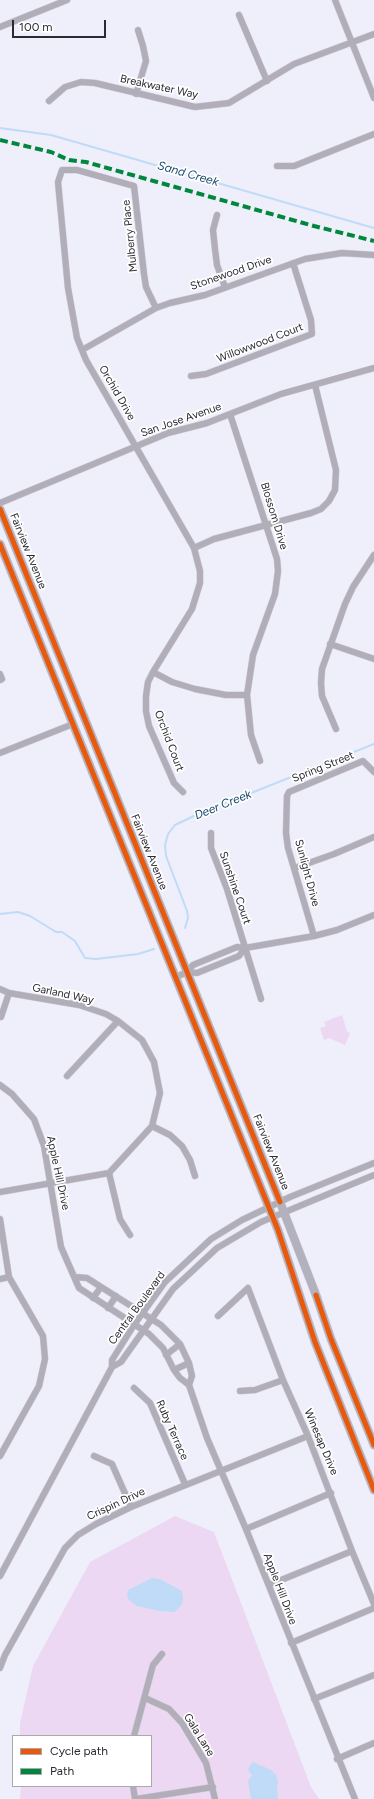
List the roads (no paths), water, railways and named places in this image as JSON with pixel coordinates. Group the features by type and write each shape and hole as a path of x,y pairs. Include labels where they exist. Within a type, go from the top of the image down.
{"main road":[{"name":"Fairview Avenue","path":"0,509 280,1202 316,1295 331,1339 374,1445"},
{"name":"Fairview Avenue","path":"0,544 287,1252 316,1342 374,1490"}],"street":[{"path":"0,27 67,0"},
{"path":"335,0 374,98"},
{"path":"238,15 267,82"},
{"path":"136,94 146,61 138,30"},
{"name":"Breakwater Way","path":"49,101 65,87 81,82 94,83 195,107 230,103 267,82 294,64 374,34"},
{"path":"277,166 294,166 374,134"},
{"name":"Mulberry Place","path":"62,170 77,170 134,186 146,286 156,308"},
{"name":"Orchid Drive","path":"62,170 58,182 73,326 82,350 194,548 200,571 200,583 196,602 153,672"},
{"path":"217,215 214,230 217,265 226,287"},
{"name":"Stonewood Drive","path":"82,350 156,308 205,295 293,263 322,255 342,253 374,255"},
{"name":"Willowwood Court","path":"191,376 206,374 272,347 312,334 311,320 293,263"},
{"name":"San Jose Avenue","path":"0,503 168,433 193,428 281,394 374,368"},
{"path":"194,548 214,540 311,513 321,509 329,500 335,490 336,470 315,385"},
{"name":"Blossom Drive","path":"230,414 277,559 277,578 273,602 253,655 247,695 251,735 260,760"},
{"path":"336,729 322,696 322,669 330,644 353,587 374,555"},
{"path":"330,644 374,659"},
{"path":"153,672 172,682 194,689 226,695 247,695"},
{"name":"Orchid Court","path":"153,672 148,682 146,696 148,721 174,783 183,792"},
{"path":"0,674 2,679 0,680"},
{"path":"0,753 73,724"},
{"name":"Spring Street","path":"289,792 364,761 374,772"},
{"name":"Sunlight Drive","path":"289,792 287,796 286,833 288,848 314,936"},
{"name":"Sunshine Court","path":"210,833 211,848 227,889 261,999"},
{"path":"295,868 334,854 374,837"},
{"path":"176,977 187,972 193,965 237,947 245,948 314,936 337,930 374,915"},
{"name":"Garland Way","path":"0,989 9,993 79,1005 106,1014 118,1021 142,1040 154,1062 160,1093 152,1126 109,1172"},
{"path":"1,1017 9,993"},
{"path":"67,1076 118,1021"},
{"name":"Apple Hill Drive","path":"0,1085 12,1094 34,1119 44,1146 52,1184 61,1247 79,1288 149,1334 163,1348 174,1370 180,1378 189,1385 220,1470 269,1585 290,1643 354,1799"},
{"path":"152,1126 170,1134 182,1146 190,1160 195,1176"},
{"name":"Central Boulevard","path":"0,1576 112,1367 112,1360 134,1325 165,1282 211,1239 242,1220 280,1202 374,1163"},
{"path":"0,1192 52,1184 109,1172 120,1219 130,1235"},
{"name":"Central Boulevard","path":"112,1367 121,1362 173,1289 217,1248 248,1229 273,1217 374,1175"},
{"path":"0,1219 9,1277 43,1336 45,1359 39,1386 0,1456"},
{"path":"0,1279 9,1277"},
{"name":"Apple Hill Drive","path":"75,1277 87,1278 143,1312 180,1344 189,1363 192,1376 189,1385"},
{"path":"93,1298 101,1287"},
{"name":"Winesap Drive","path":"218,1316 248,1288 283,1380 308,1436 374,1604"},
{"path":"108,1308 116,1296"},
{"path":"166,1355 180,1344"},
{"path":"174,1370 189,1363"},
{"path":"240,1391 255,1390 283,1380"},
{"name":"Ruby Terrace","path":"134,1388 150,1403 185,1484"},
{"name":"Crispin Drive","path":"0,1668 5,1655 65,1548 84,1531 131,1506 308,1436"},
{"path":"94,1456 112,1464 131,1506"},
{"path":"246,1529 331,1493"},
{"path":"269,1585 352,1551"},
{"path":"290,1643 374,1608"},
{"path":"134,1735 153,1665 162,1654"},
{"path":"314,1699 374,1675"},
{"name":"Gala Lane","path":"145,1698 169,1709 182,1723 206,1763 215,1799"},
{"path":"337,1758 374,1743"},
{"path":"132,1787 136,1799 213,1787"}],"water":[{"path":"152,1578 160,1579 182,1591 182,1604 177,1610 174,1612 159,1611 137,1606 129,1600 127,1596 128,1590"},
{"path":"253,1762 271,1770 276,1775 278,1781 278,1799 251,1799 248,1781 252,1776 248,1770"}],"waterway":[{"name":"Sand Creek","path":"0,128 51,135 374,228"},
{"name":"Deer Creek","path":"185,928 188,918 187,911 166,856 165,845 168,834 175,825 196,815 374,744"},
{"name":"Deer Creek","path":"0,914 18,912 30,916 56,932 62,932 75,941 85,958 96,959 138,954 154,949"}]}
